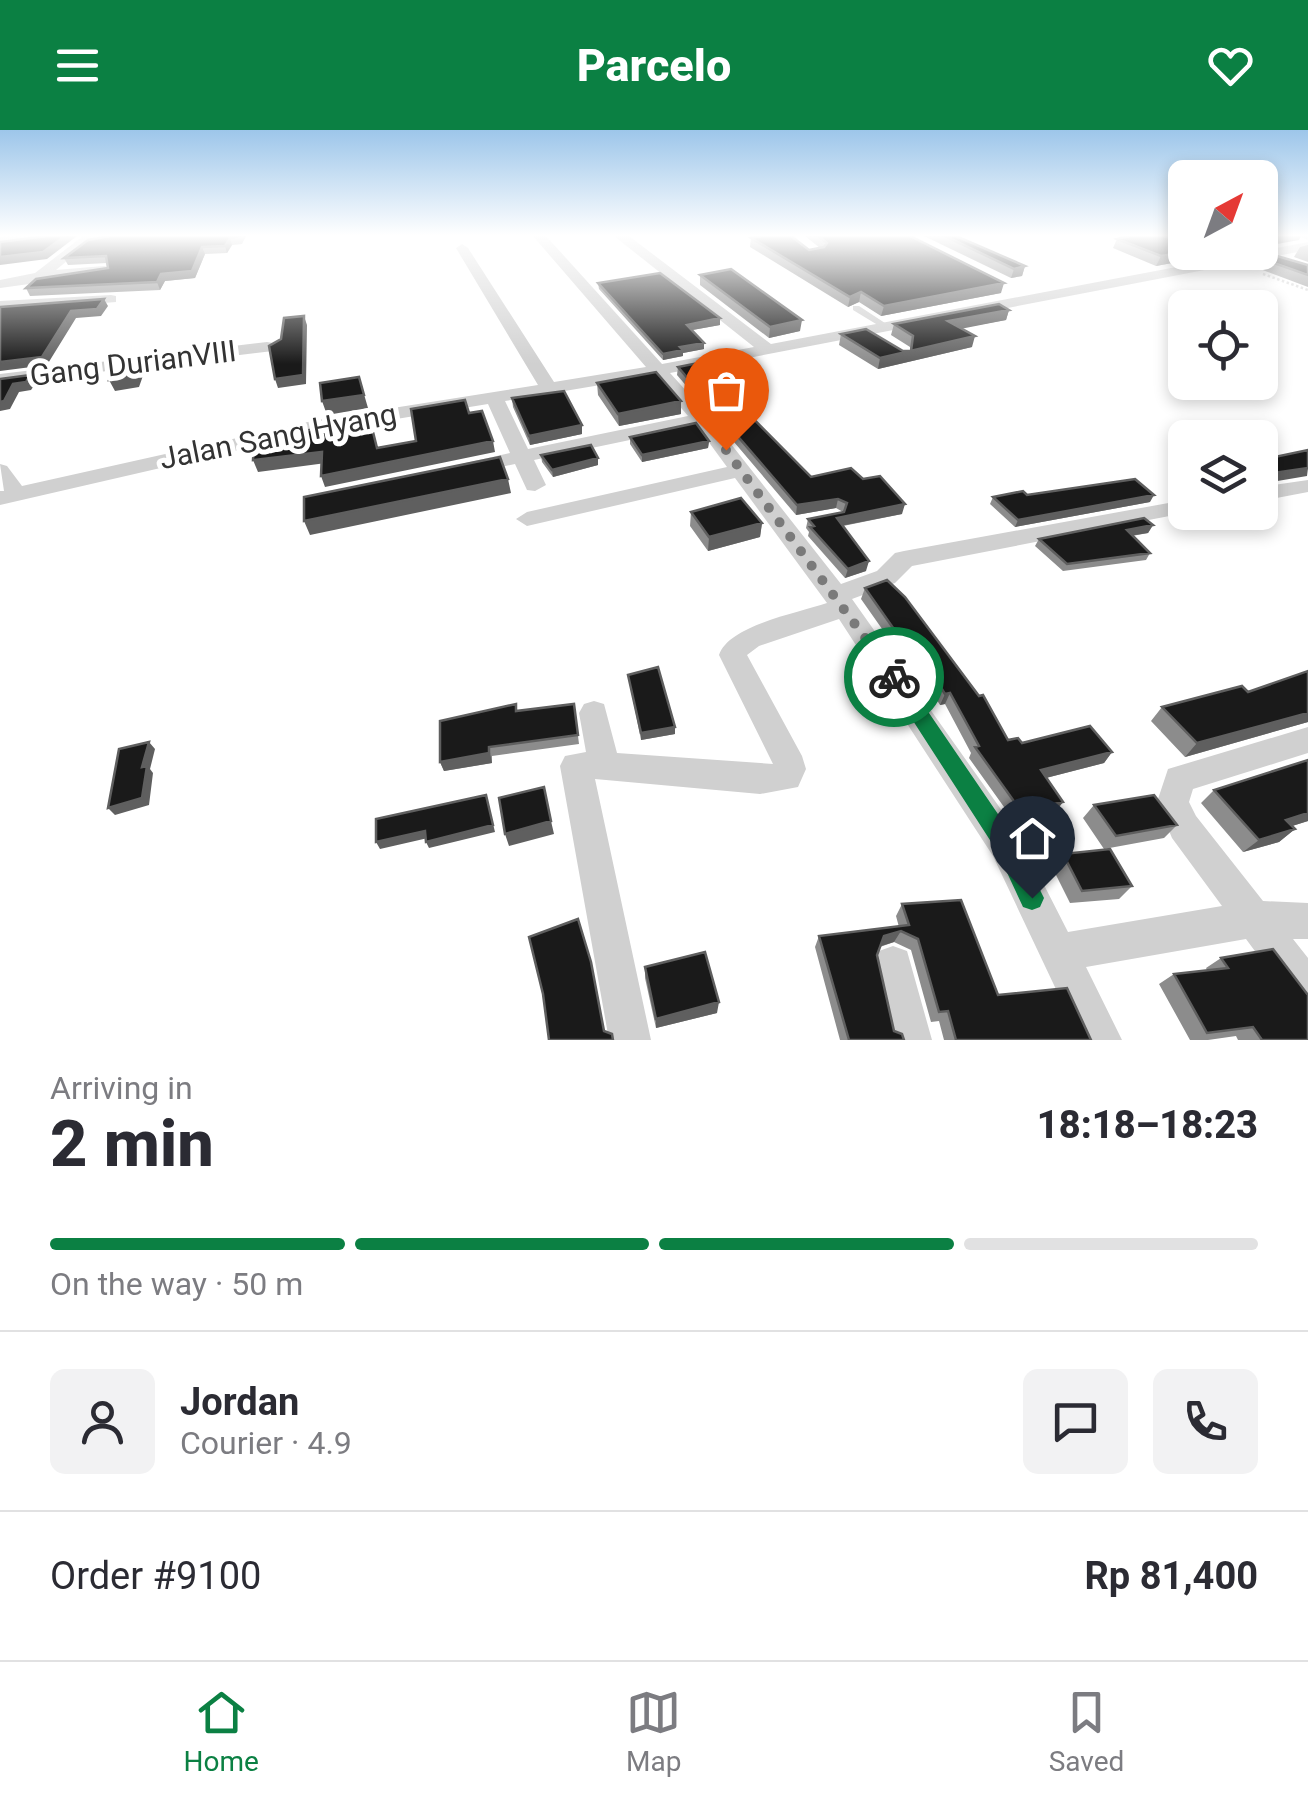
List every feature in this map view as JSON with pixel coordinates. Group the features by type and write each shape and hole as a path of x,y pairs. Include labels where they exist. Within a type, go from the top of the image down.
{"street":[{"path":"0,284 28,278"},
{"path":"481,278 549,388"},
{"path":"577,278 789,524 1005,844 1101,1040"},
{"path":"675,278 766,348"},
{"name":"Jalan Sang Hyang","path":"8,496 317,426 660,370 1131,278"},
{"path":"0,284 9,288 0,304"},
{"path":"1012,289 1030,297"},
{"path":"0,304 111,299"},
{"path":"864,328 891,346"},
{"name":"Gang DurianVIII","path":"0,379 266,348"},
{"path":"494,396 535,484"},
{"path":"452,472 693,421"},
{"path":"0,470 8,496"},
{"path":"526,519 741,470"},
{"path":"1278,491 1308,486"},
{"path":"630,1040 576,766 604,765 760,780 786,777 790,769 786,756 733,654 748,638 841,601 886,578 904,558 1168,511"},
{"path":"594,712 604,765"},
{"path":"1308,740 1179,779 1173,790 1176,815 1184,827 1308,990"},
{"path":"1058,953 1256,920 1308,921"},
{"path":"893,965 911,1040"}],"lane":[{"path":"856,308 884,325"}],"path":[{"path":"1276,278 1308,290"}],"building":[{"path":"159,278 157,282 26,288 36,279"},
{"path":"667,278 720,318 687,325 704,343 663,354 598,283"},
{"path":"705,278 744,278 802,320 770,327"},
{"path":"819,278 995,278 1004,283 884,306 861,292 850,297"},
{"path":"104,299 97,309 71,311 42,357 0,362 0,307"},
{"path":"999,304 1009,310 948,321 975,336 911,351 913,336 894,324"},
{"path":"304,316 303,375 275,379 269,346 281,339 284,318"},
{"path":"866,329 903,351 910,351 880,358 841,334"},
{"path":"139,360 133,376 109,380 115,362"},
{"path":"698,363 811,477 851,468 863,479 880,476 905,504 837,518 869,561 848,569 810,527 814,526 808,519 844,512 847,503 838,499 797,505 678,367"},
{"path":"656,372 681,401 618,414 597,383"},
{"path":"30,375 26,382 13,384 0,402 0,379"},
{"path":"359,377 364,395 322,401 320,383"},
{"path":"564,391 582,425 529,436 512,398"},
{"path":"465,400 469,413 482,411 493,441 321,476 322,452 253,460 254,440 369,416 377,448 416,441 411,409"},
{"path":"696,423 709,441 642,455 630,437"},
{"path":"591,445 598,458 552,470 541,455"},
{"path":"1308,450 1308,468 1278,472 1278,456"},
{"path":"500,457 508,479 304,521 304,497"},
{"path":"1135,479 1154,495 1018,520 993,497 1023,491 1027,495"},
{"path":"741,498 762,523 709,537 691,512"},
{"path":"1144,518 1153,525 1127,530 1150,553 1067,564 1039,539"},
{"path":"887,580 905,597 979,696 983,695 1008,740 1018,738 1022,743 1090,726 1112,752 1041,770 1063,802 1021,811 975,747 979,746 950,693 945,694 918,651 910,652 865,588"},
{"path":"658,667 675,727 641,733 628,675"},
{"path":"1308,671 1308,713 1197,743 1162,707 1242,686 1248,692"},
{"path":"516,704 516,711 574,704 578,735 489,747 489,753 440,762 440,721"},
{"path":"149,742 142,767 147,766 142,798 108,808 119,749"},
{"path":"1308,760 1308,813 1286,820 1295,829 1259,840 1214,790"},
{"path":"544,787 551,821 505,834 499,798"},
{"path":"486,795 493,825 426,842 425,831 376,842 376,819"},
{"path":"1154,795 1177,825 1116,836 1094,805"},
{"path":"1110,849 1132,886 1082,891 1063,854"},
{"path":"961,900 998,995 1067,988 1091,1040 956,1040 948,1011 939,1012 918,939 901,931 884,936 877,955 894,1031 902,1034 904,1040 849,1040 819,936 909,925 902,904"},
{"path":"578,919 604,1031 612,1034 613,1040 549,1040 529,937"},
{"path":"1273,949 1308,995 1308,1040 1262,1040 1253,1027 1207,1033 1174,974 1228,968 1221,958"},
{"path":"705,952 719,1002 656,1019 645,967"}],"way so far":[{"path":"726,450 894,677"}],"route":[{"path":"894,677 1005,844 1032,898"}]}
